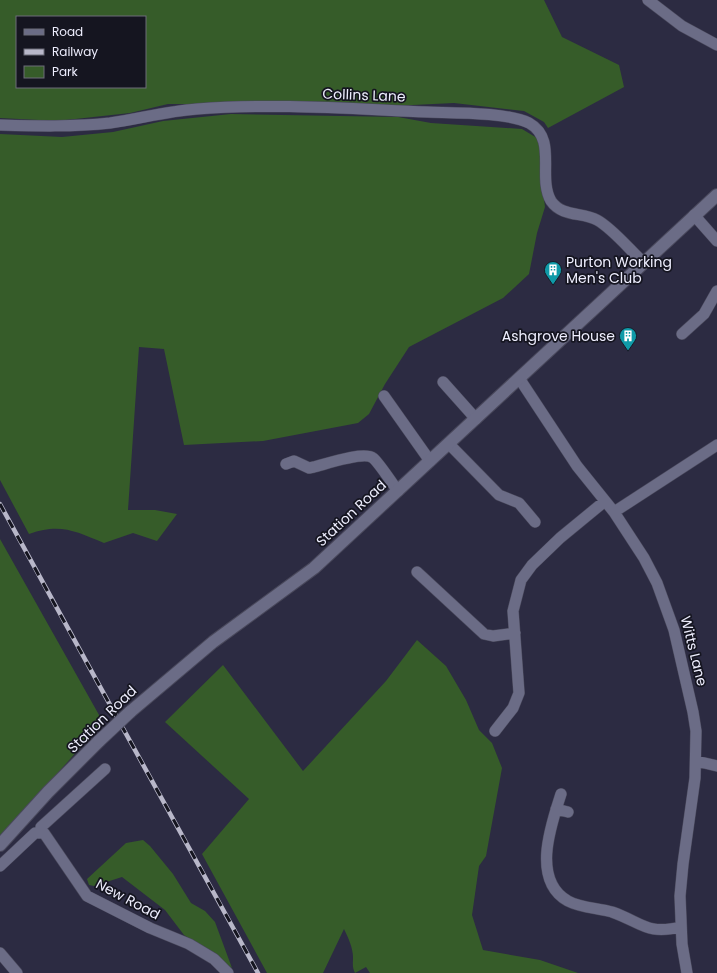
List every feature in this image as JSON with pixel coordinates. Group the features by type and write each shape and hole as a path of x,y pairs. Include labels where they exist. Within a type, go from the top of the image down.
{"street":[{"path":"648,0 682,26 717,45"},
{"name":"Collins Lane","path":"0,125 50,126 107,123 176,111 233,108 372,110 469,114 515,119 533,126 543,139 546,152 549,196 555,205 564,212 598,220 643,262"},
{"name":"Station Road","path":"0,845 43,797 99,740 213,642 302,578 449,444 643,262 717,195"},
{"path":"694,215 717,241"},
{"path":"682,334 704,314 717,291"},
{"name":"Witts Lane","path":"519,378 577,466 614,512 650,568 670,618 693,712 696,762 682,874 681,927 683,952 687,973"},
{"path":"443,382 476,419"},
{"path":"384,396 430,461"},
{"path":"449,444 499,496 519,503 535,522"},
{"path":"614,512 717,445"},
{"path":"286,464 294,461 309,468 355,456 367,456 375,460 398,491"},
{"path":"495,731 513,708 519,693 513,611 519,586 524,575 560,538 605,502"},
{"path":"417,572 484,634 494,636 515,633"},
{"path":"696,762 709,763 717,766"},
{"path":"0,866 35,833 41,832 41,827 105,769"},
{"path":"561,794 556,809 546,864 551,881 559,894 575,904 611,912 649,929 660,931 681,927"},
{"path":"556,809 568,812"},
{"name":"New Road","path":"41,832 47,835 77,884 91,899 150,928 189,944 214,959 228,973"},
{"path":"0,953 17,973"}],"green space":[{"path":"0,0 544,0 562,37 619,65 624,87 548,128 544,122 524,111 454,103 392,106 168,104 130,113 57,121 0,118"},
{"path":"231,114 398,117 431,123 522,129 537,138 543,153 542,182 545,207 537,233 529,274 503,298 409,347 385,384 369,414 358,423 263,441 184,445 164,349 139,347 128,510 155,510 177,514 157,541 133,533 104,543 76,532 59,529 50,529 29,534 0,480 0,134 62,137 113,132 163,121"},
{"path":"0,539 103,722 0,838"},
{"path":"417,640 446,666 466,700 479,730 492,743 502,768 486,856 479,866 472,915 483,950 540,960 578,973 370,973 366,967 355,973 353,967 352,950 344,929 323,973 267,973 202,854 249,799 165,722 223,665 303,771 386,681"},
{"path":"143,840 150,846 173,874 191,903 205,911 215,922 232,968 184,935 165,910 122,877 94,886 89,885 87,879 126,843"}],"railway":[{"path":"0,504 258,973"}],"place":[{"name":"Purton Working Men's Club","path":"553,285"},
{"name":"Ashgrove House","path":"628,351"}]}
